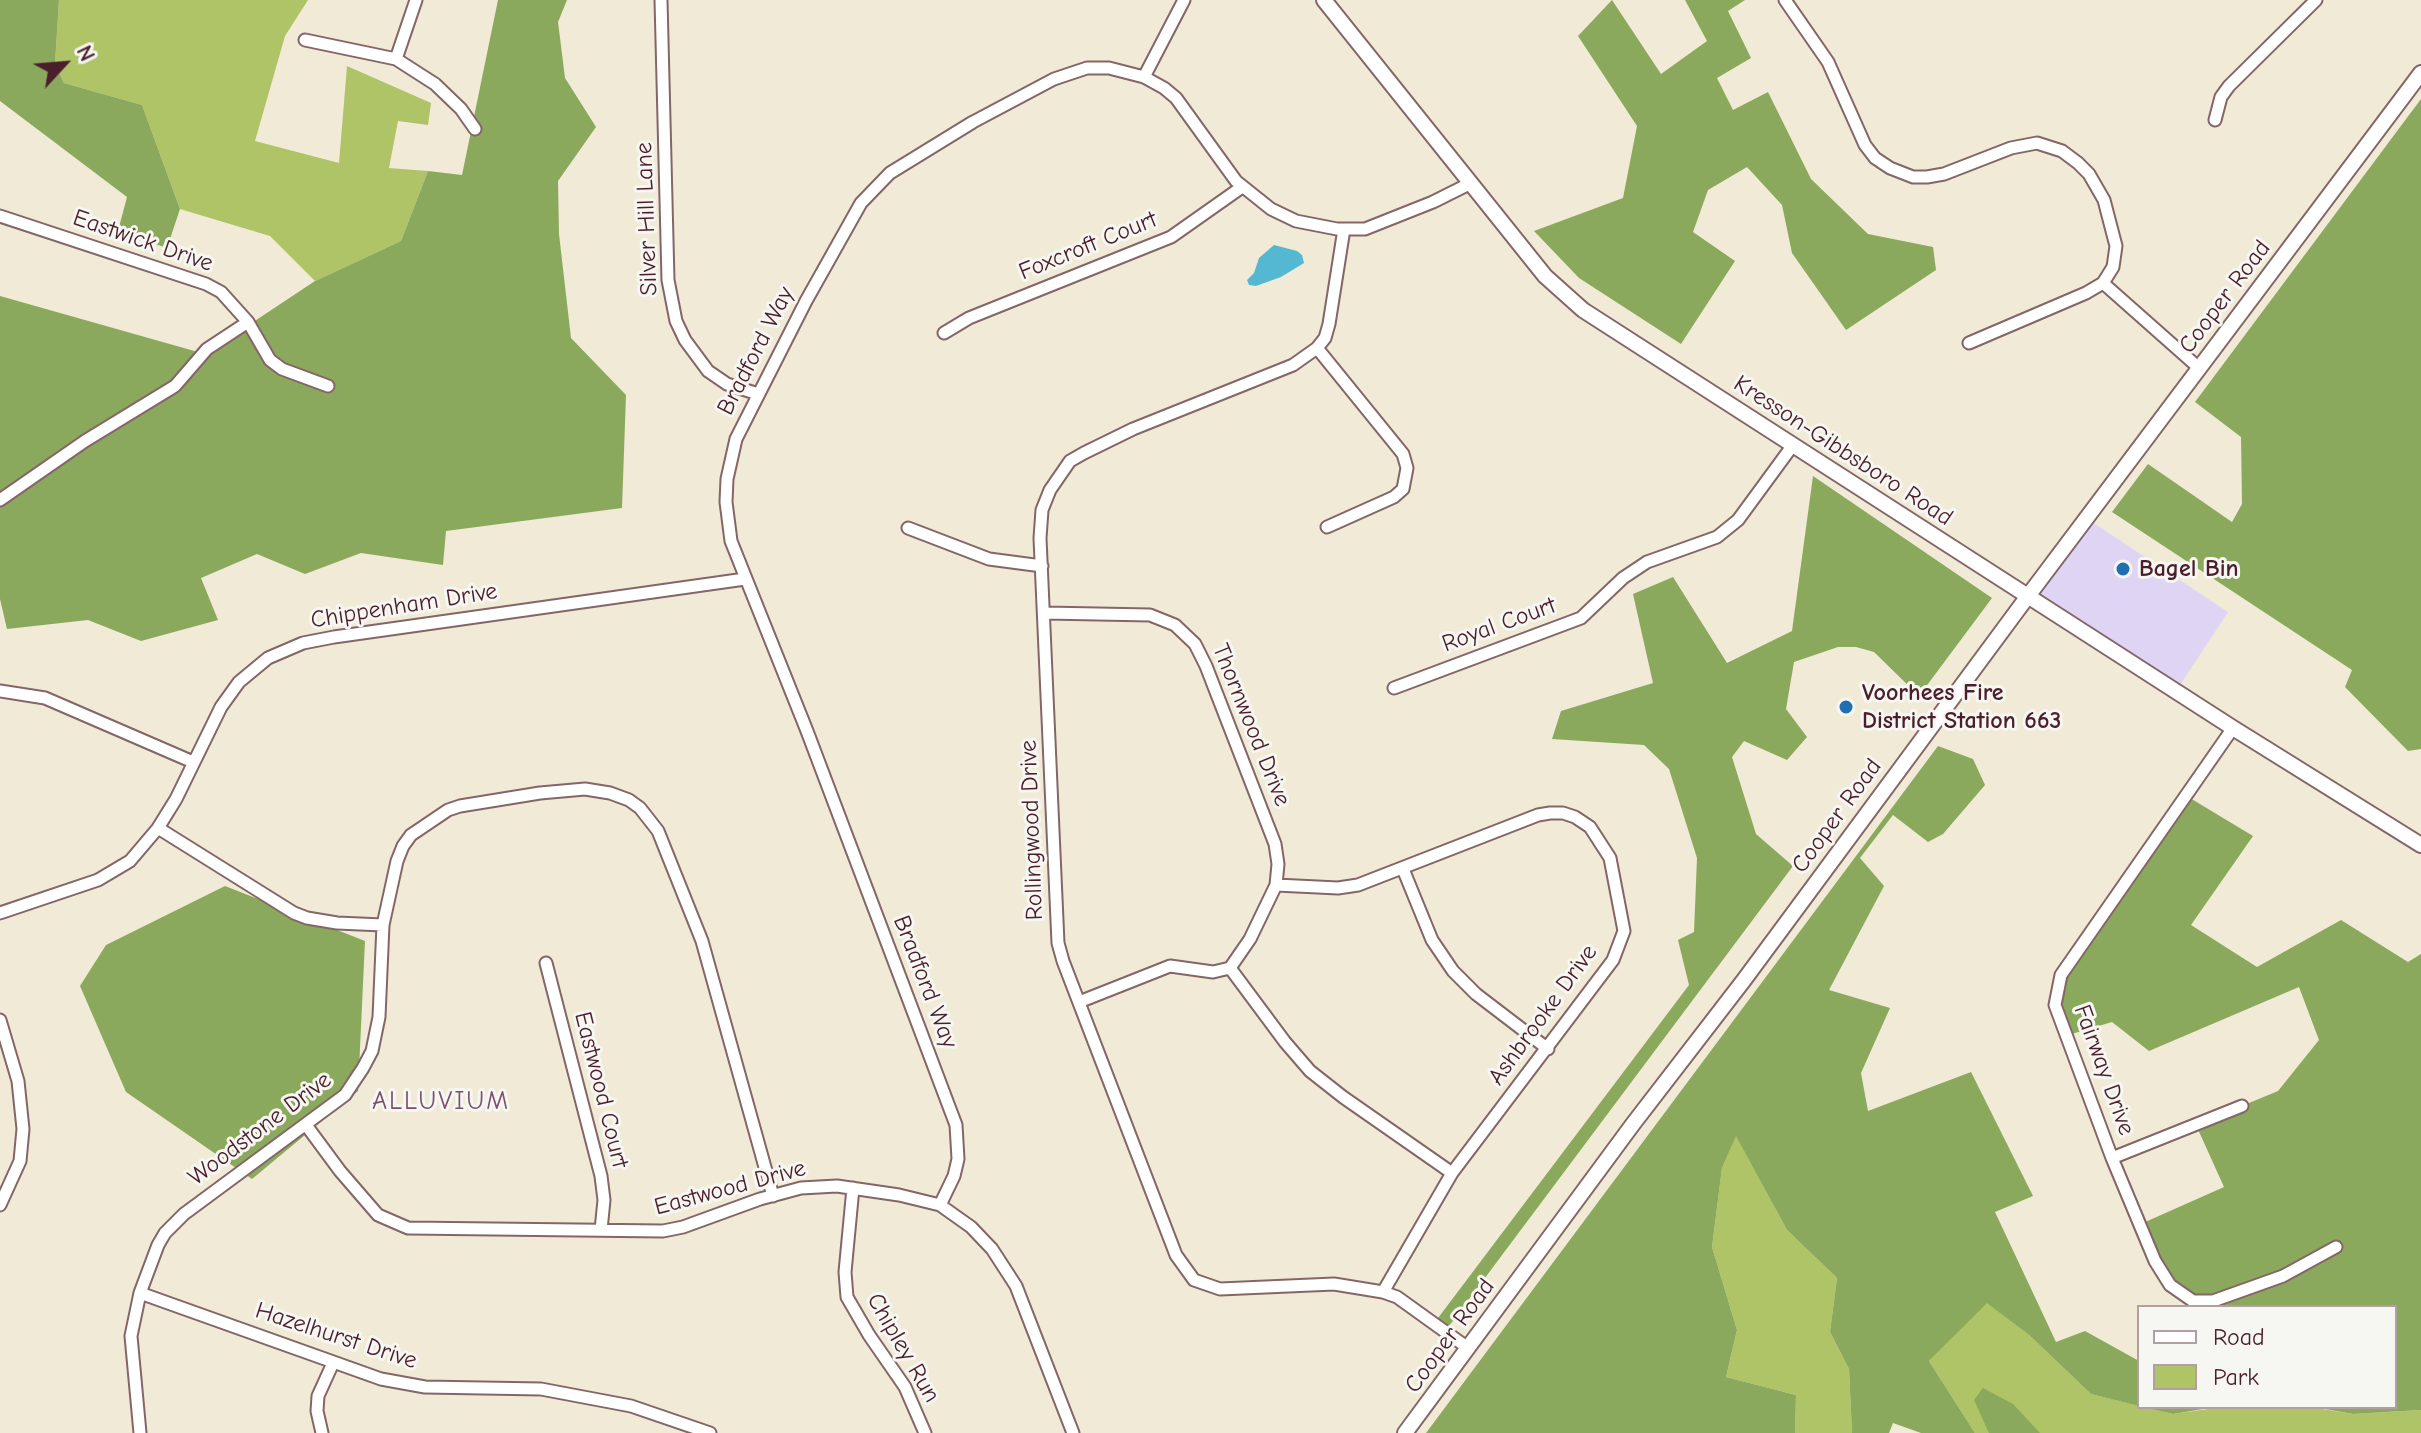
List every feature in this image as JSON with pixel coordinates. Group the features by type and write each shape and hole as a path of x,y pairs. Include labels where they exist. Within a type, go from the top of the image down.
{"street":[{"path":"396,59 416,0"},
{"name":"Silver Hill Lane","path":"661,0 668,280 676,321 685,340 708,371 727,384 758,394"},
{"path":"1144,77 1184,0"},
{"name":"Kresson-Gibbsboro Road","path":"1324,0 1545,276 1583,310 2233,728 2421,845"},
{"path":"1785,0 1828,62 1865,145 1875,158 1890,168 1913,177 1927,177 1944,174 2011,148 2037,143 2062,151 2078,163 2089,174 2104,200 2116,246 2113,267 2103,283 1969,343"},
{"path":"2215,120 2221,97 2229,86 2316,0"},
{"path":"305,40 396,59 435,84 461,109 475,129"},
{"name":"Bradford Way","path":"940,1205 954,1176 958,1159 956,1125 807,731 731,541 726,502 727,479 736,439 758,394 861,203 890,173 973,122 1054,79 1087,68 1109,68 1144,77 1164,88 1176,98 1242,187 1271,209 1296,221 1344,229 1365,229 1399,217 1469,184"},
{"name":"Cooper Road","path":"1405,1433 2421,73"},
{"name":"Foxcroft Court","path":"944,333 969,318 1171,237 1242,187"},
{"name":"Eastwick Drive","path":"0,216 206,284 221,292 248,322 270,360 282,369 328,386"},
{"path":"1327,527 1394,497 1403,489 1407,468 1403,454 1317,348 1325,338 1329,324 1344,229"},
{"path":"2103,283 2199,368"},
{"path":"0,500 85,441 175,386 207,349 248,322"},
{"name":"Rollingwood Drive","path":"1317,348 1293,365 1133,429 1070,461 1050,490 1042,510 1040,538 1058,943 1176,1255 1194,1280 1220,1289 1334,1284 1383,1292 1397,1297 1468,1348"},
{"name":"Royal Court","path":"1394,688 1581,618 1623,578 1647,562 1717,537 1738,520 1793,445"},
{"path":"908,528 989,559 1042,566"},
{"name":"Chippenham Drive","path":"0,913 98,880 130,861 158,828 221,707 239,682 268,658 303,643 745,579"},
{"name":"Thornwood Drive","path":"1045,613 1150,615 1186,633 1206,666 1275,844 1278,864 1276,885 1250,939 1230,968"},
{"path":"0,691 45,698 193,762"},
{"name":"Fairway Drive","path":"2233,728 2061,975 2055,1005 2112,1158 2164,1279 2193,1301 2213,1301 2283,1276 2336,1247"},
{"name":"Woodstone Drive","path":"140,1433 131,1336 140,1293 158,1245 173,1224 345,1095 372,1051 379,1017 383,925 403,846 423,825 448,810 540,793 585,789 610,793 640,808 658,831 702,941 773,1196"},
{"name":"Ashbrooke Drive","path":"1276,885 1338,888 1358,885 1550,813 1575,817 1598,836 1610,858 1624,931 1613,960 1452,1173 1383,1292"},
{"path":"158,828 294,913 337,923 383,925"},
{"path":"1403,869 1432,940 1447,964 1476,994 1548,1049"},
{"name":"Eastwood Court","path":"546,963 601,1176 604,1200 601,1230"},
{"path":"1079,1002 1170,966 1213,972 1230,968 1310,1071 1452,1173"},
{"path":"0,1020 22,1102 22,1149 4,1183 0,1205"},
{"path":"2112,1158 2242,1106"},
{"name":"Eastwood Drive","path":"306,1125 365,1202 391,1223 408,1228 649,1232 683,1227 801,1188 837,1186 940,1205 971,1227 992,1249 1016,1286 1073,1433"},
{"name":"Chipley Run","path":"853,1188 845,1272 847,1297 905,1387 925,1433"},
{"name":"Hazelhurst Drive","path":"140,1293 333,1363 404,1385 541,1389 631,1406 710,1433"},
{"path":"322,1433 317,1411 318,1396 333,1363"}],"shaded area":[{"path":"2086,518 2228,612 2176,691 2028,596"}],"green space":[{"path":"0,0 59,0 55,64 64,83 142,105 180,209 167,248 118,231 127,197 0,101"},
{"path":"59,0 308,0 285,36 255,141 339,163 347,66 431,103 428,125 398,121 389,168 428,171 401,241 315,281 270,236 180,209 142,105 64,83 55,64"},
{"path":"498,0 567,0 558,22 565,78 596,127 558,181 559,234 571,338 626,395 622,508 446,531 443,565 361,553 305,574 257,554 201,578 218,620 141,641 88,620 7,629 0,599 0,296 205,354 315,281 401,241 428,171 462,175"},
{"path":"1612,0 1661,74 1707,41 1685,0 1745,0 1728,11 1751,58 1717,78 1733,110 1768,92 1811,179 1868,234 1933,247 1936,270 1846,330 1792,253 1782,205 1747,167 1708,190 1693,232 1735,261 1681,344 1579,278 1534,231 1623,198 1637,126 1578,36"},
{"path":"2421,99 2421,749 2408,751 2345,687 2352,670 2112,512 2148,464 2232,522 2242,504 2241,437 2195,402"},
{"path":"1813,476 1992,598 1919,696 1874,652 1856,647 1838,647 1794,662 1786,709 1807,737 1787,760 1744,741 1732,757 1756,834 1793,866 1443,1334 1432,1326 1689,985 1678,940 1694,932 1697,858 1669,769 1644,745 1552,739 1561,711 1653,683 1633,594 1673,577 1727,663 1792,631"},
{"path":"1938,746 1973,759 1985,785 1943,834 1928,842 1893,815 1860,858 1884,886 1829,990 1890,1008 1861,1073 1868,1111 1971,1072 2033,1196 1995,1212 2056,1342 2085,1331 2137,1360 2137,1406 2091,1394 2029,1335 1987,1303 1929,1361 1975,1433 1921,1433 1893,1423 1889,1433 1852,1433 1849,1369 1830,1332 1837,1278 1787,1230 1736,1136 1722,1168 1712,1247 1737,1330 1726,1377 1796,1395 1795,1433 1426,1433"},
{"path":"2185,795 2253,836 2191,925 2257,967 2341,920 2408,962 2421,954 2421,1410 2353,1414 2325,1409 2397,1409 2397,1305 2208,1305 2173,1286 2143,1223 2224,1187 2196,1125 2278,1091 2319,1040 2299,987 2149,1051 2112,1022 2065,1036 2061,974"},
{"path":"225,886 365,941 358,1091 252,1179 126,1092 80,986 106,945"},
{"path":"1736,1135 1787,1230 1837,1278 1830,1332 1849,1369 1852,1433 1795,1433 1796,1395 1726,1377 1737,1330 1712,1247 1722,1168"},
{"path":"1987,1302 2029,1335 2091,1394 2137,1405 2137,1409 2173,1414 2208,1409 2322,1409 2353,1414 2421,1410 2421,1433 1975,1433 1929,1361"},
{"path":"1983,1388 2013,1404 2040,1433 1989,1433 1974,1400"},
{"path":"2152,1409 2203,1409 2173,1414"}],"water":[{"path":"1274,245 1297,251 1304,263 1281,277 1256,286 1249,285 1247,280 1254,273 1259,258"}],"place":[{"name":"Bagel Bin","path":"2123,569"},
{"name":"Voorhees Fire District Station 663","path":"1846,707"}],"district":[{"name":"ALLUVIUM","path":"441,1102"}]}
